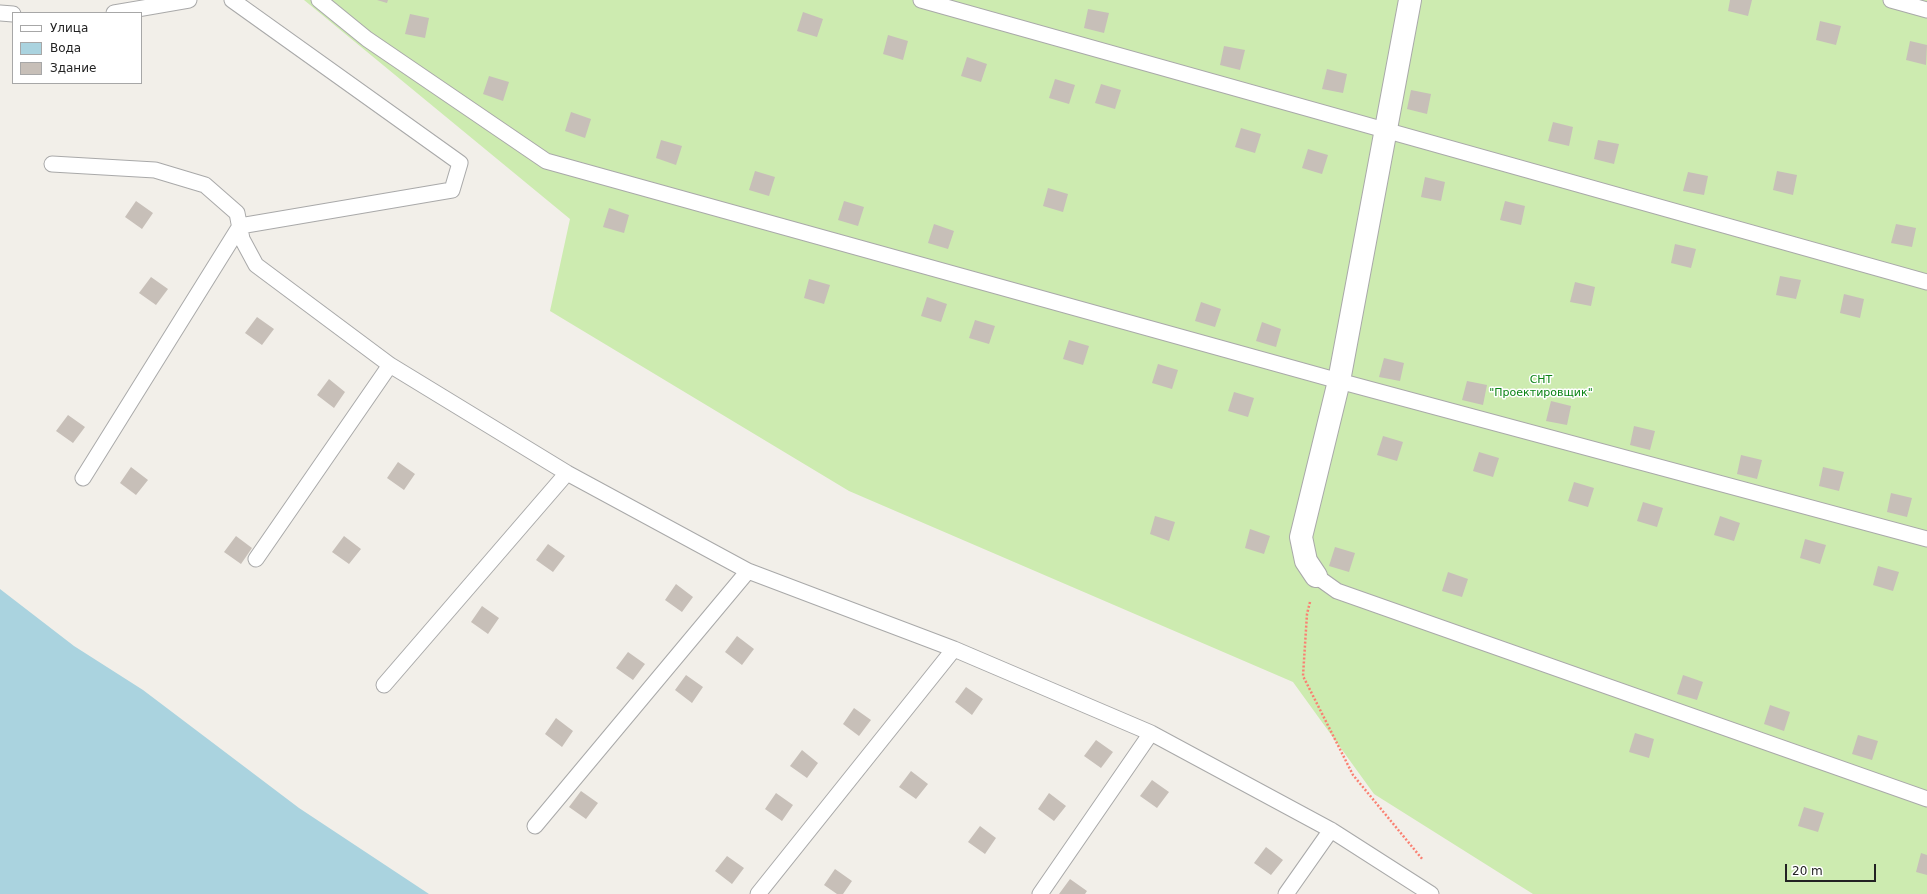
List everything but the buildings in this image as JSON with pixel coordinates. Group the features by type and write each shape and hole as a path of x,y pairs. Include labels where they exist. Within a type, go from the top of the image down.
{"street":[{"path":"1316,576 1306,561 1301,538 1339,381 1410,0"}],"lane":[{"path":"120,12 189,0"},
{"path":"84,478 240,226 452,190 460,163 232,0"},
{"path":"319,0 367,39 546,161 1339,381 1927,539"},
{"path":"921,0 1927,282"},
{"path":"1891,0 1927,10"},
{"path":"0,13 12,14"},
{"path":"52,164 155,170 205,186 237,213 242,240 256,265 390,365 567,473 748,571 954,649 1151,733 1332,830 1430,894"},
{"path":"256,559 390,365"},
{"path":"384,685 567,473"},
{"path":"535,826 748,571"},
{"path":"1316,576 1337,591 1927,800"},
{"path":"758,894 954,649"},
{"path":"1040,894 1151,733"},
{"path":"1286,894 1332,830"}],"path":[{"path":"1316,576 1307,614 1303,676 1353,775 1428,865"}],"green space":[{"name":"СНТ \"Проектировщик\"","path":"304,0 1927,0 1927,894 1533,894 1374,794 1293,682 849,491 550,311 570,219"}],"water":[{"path":"0,589 74,646 143,690 299,808 429,894 0,894"}]}
